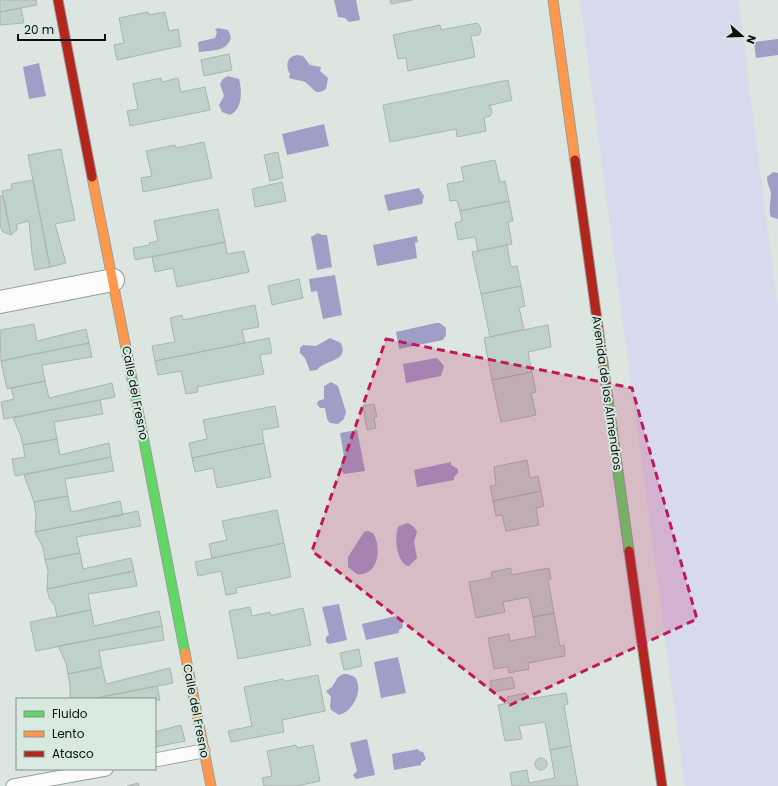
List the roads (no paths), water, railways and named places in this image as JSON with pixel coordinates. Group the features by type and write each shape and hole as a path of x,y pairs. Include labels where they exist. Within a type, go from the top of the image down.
{"street":[{"name":"Calle del Fresno","path":"58,0 211,786"},
{"name":"Avenida de los Almendros","path":"553,0 662,786"},
{"path":"0,302 113,280"}],"lane":[{"path":"156,760 203,751"},
{"path":"13,786 101,770"}],"water":[{"path":"334,0 356,0 360,20 349,22 345,18 338,17"},
{"path":"218,28 228,30 231,37 227,45 219,49 199,52 198,42 215,38 217,32 215,29"},
{"path":"778,39 778,55 756,58 754,42"},
{"path":"297,55 303,56 310,65 321,67 320,71 328,78 326,89 317,92 305,82 289,78 290,74 287,65 289,59"},
{"path":"39,63 46,96 29,99 23,67"},
{"path":"228,76 239,79 241,88 239,104 230,115 222,112 219,105 224,96 220,84 223,79"},
{"path":"324,124 329,146 287,155 282,134"},
{"path":"773,172 778,173 778,219 771,217 770,211 771,193 767,177"},
{"path":"419,188 424,196 422,204 388,211 384,195"},
{"path":"318,233 327,235 332,267 317,270 311,237"},
{"path":"417,236 418,242 415,243 417,258 377,266 373,245"},
{"path":"335,275 342,315 323,319 317,291 311,292 309,279"},
{"path":"440,323 446,328 446,335 443,340 399,349 396,332"},
{"path":"330,338 341,343 343,349 342,354 335,360 325,364 317,370 310,371 305,358 300,353 300,348 303,345 316,346"},
{"path":"437,358 444,366 441,376 406,383 403,364"},
{"path":"331,382 338,386 346,412 344,419 338,424 330,423 327,419 325,408 320,408 317,404 318,401 324,399 324,386"},
{"path":"357,430 365,471 344,474 340,468 341,464 345,462 340,433"},
{"path":"451,462 451,465 458,469 458,473 454,477 454,480 417,487 414,470"},
{"path":"408,523 414,527 417,532 414,542 417,558 409,566 402,561 396,542 397,530 399,526"},
{"path":"368,531 373,533 376,539 378,552 377,560 370,571 364,574 357,574 348,567 348,557 364,532"},
{"path":"339,604 347,640 329,644 326,642 326,637 329,635 322,607"},
{"path":"396,616 396,619 400,620 403,624 402,628 399,630 399,633 366,640 362,624"},
{"path":"398,657 406,693 381,698 374,662"},
{"path":"343,674 355,677 358,694 349,710 339,715 331,710 331,697 326,691 332,687 338,677"},
{"path":"367,739 375,775 356,779 353,775 357,771 350,743"},
{"path":"418,749 419,751 423,752 426,759 421,763 421,765 394,770 392,754"}]}
